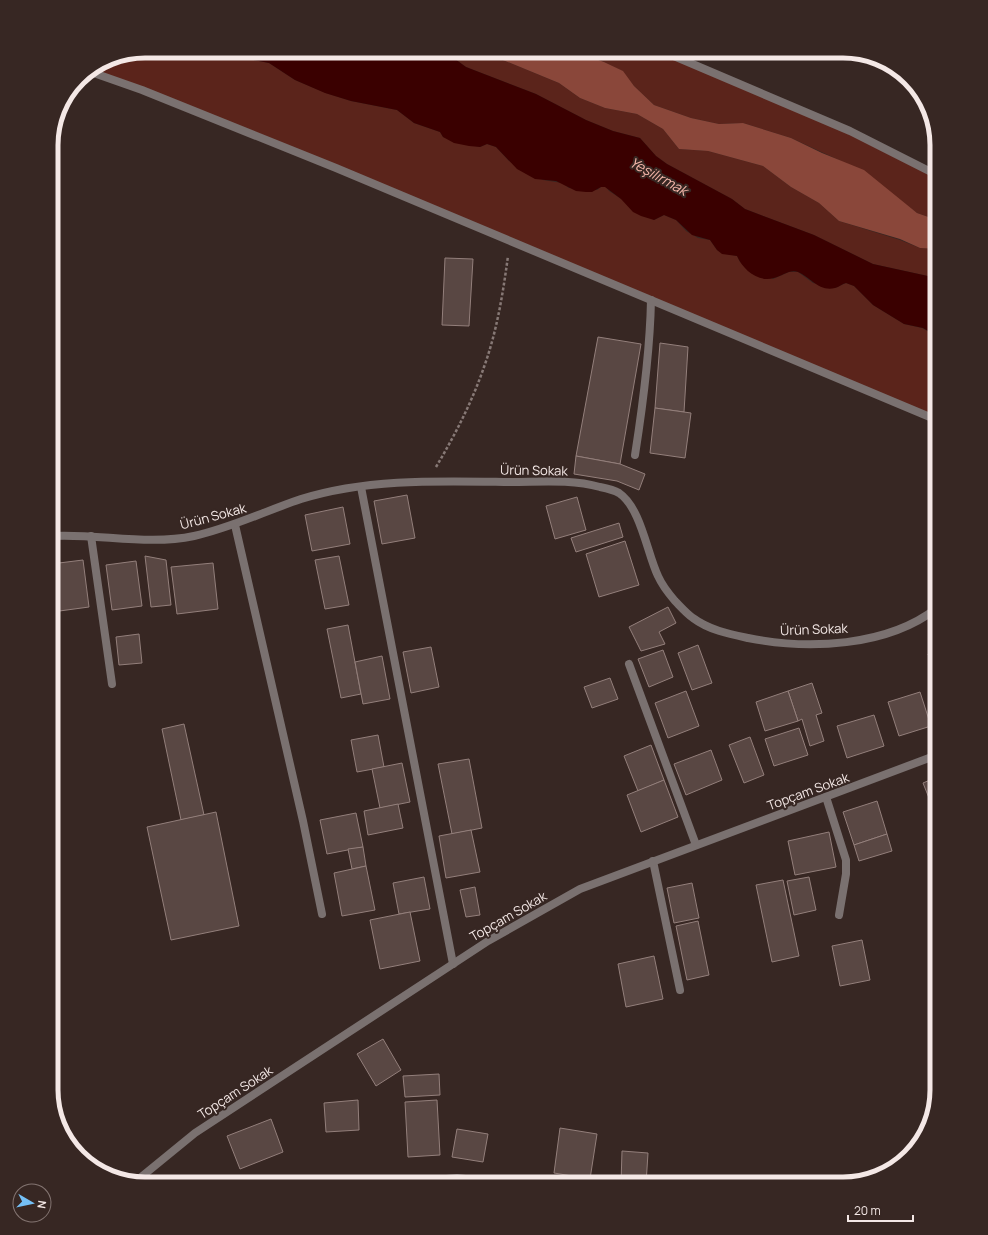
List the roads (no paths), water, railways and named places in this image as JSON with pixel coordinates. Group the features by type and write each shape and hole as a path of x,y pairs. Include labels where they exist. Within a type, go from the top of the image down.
{"street":[{"path":"678,58 850,131 930,171"},
{"path":"96,74 142,90 314,160 930,417"},
{"path":"635,455 646,384 650,342 651,300"},
{"name":"Ürün Sokak","path":"58,536 167,539 192,536 235,525 301,499 361,487 428,481 572,482 599,486 618,493 630,506 639,522 659,577 674,600 692,618 711,628 736,636 770,642 801,645 836,643 878,636 908,626 930,612"},
{"path":"361,487 453,964"},
{"path":"235,525 303,821 322,914"},
{"path":"91,536 112,684"},
{"path":"629,664 696,845"},
{"name":"Topçam Sokak","path":"142,1177 195,1133 488,941 580,889 930,758"},
{"path":"826,796 846,860 846,874 839,915"},
{"path":"653,861 680,990"}],"water":[{"name":"Yeşilırmak","path":"244,58 454,58 466,67 536,94 586,120 613,131 640,138 656,156 667,164 732,199 745,209 814,235 873,264 930,276 930,332 923,328 904,324 873,305 854,286 846,283 835,288 824,288 795,271 768,279 757,277 743,266 737,256 722,254 710,240 692,235 676,220 664,215 654,220 633,212 621,199 605,187 601,187 592,192 576,191 556,181 535,179 517,169 496,147 487,144 480,147 454,143 443,137 440,132 414,123 397,110 351,101 325,93 295,80 269,63"}]}
